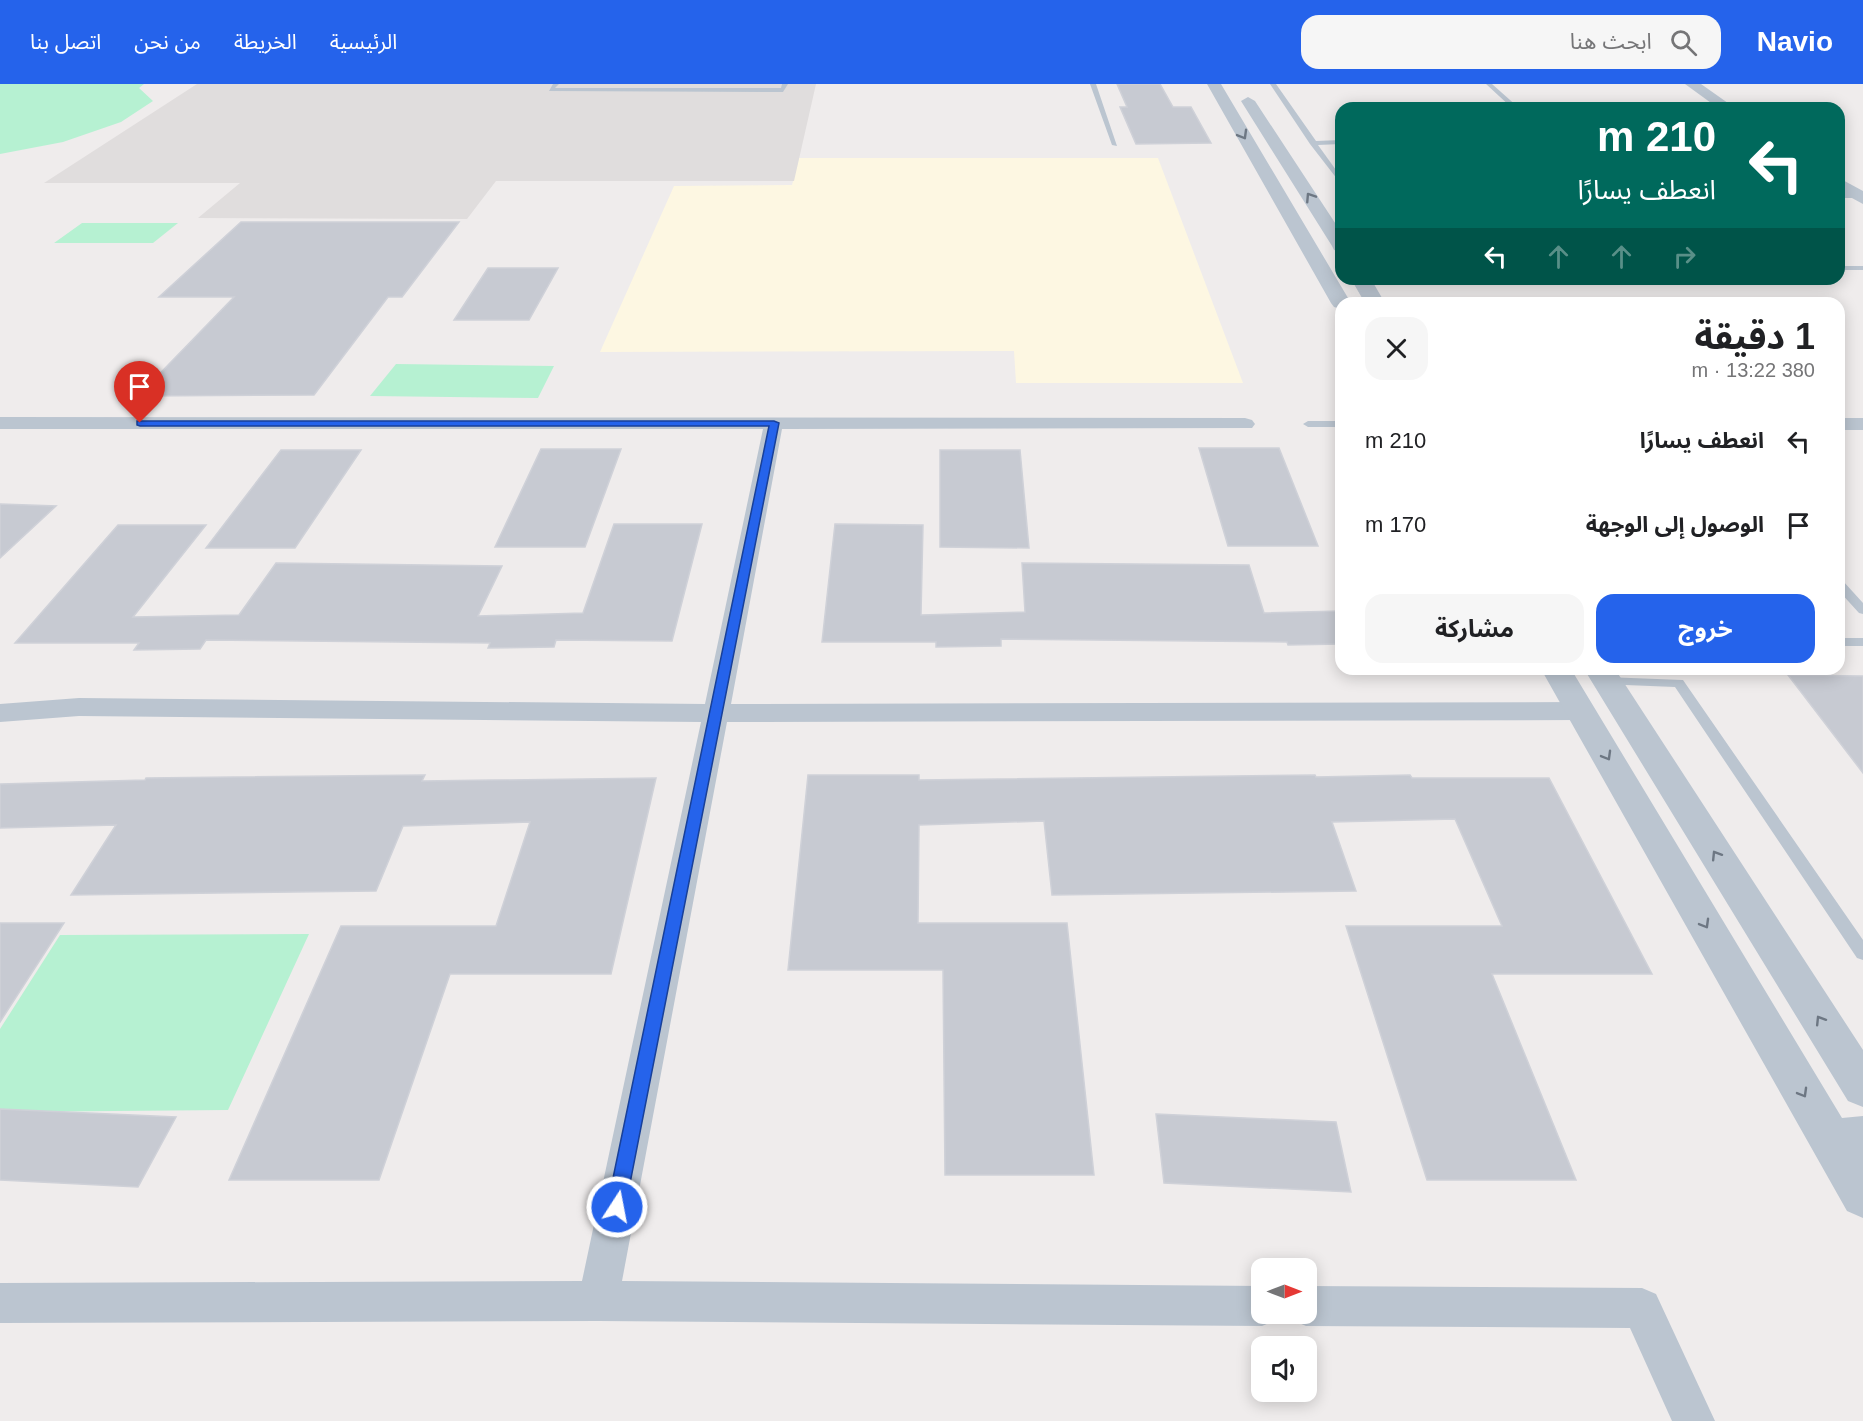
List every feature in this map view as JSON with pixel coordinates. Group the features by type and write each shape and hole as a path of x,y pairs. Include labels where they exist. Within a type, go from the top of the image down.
{"street":[{"path":"1214,84 1337,297"},
{"path":"1236,84 1335,232"},
{"path":"1692,84 1719,102"},
{"path":"1845,187 1861,197"},
{"path":"1299,232 1335,236"},
{"path":"1310,251 1335,251"},
{"path":"0,423 1245,424"},
{"path":"598,1301 774,423"},
{"path":"1845,424 1863,424"},
{"path":"1559,675 1847,1140 1863,1195"},
{"path":"1602,675 1863,1087"},
{"path":"0,713 79,707 716,713 1580,711"},
{"path":"0,1303 598,1301 1251,1306"},
{"path":"1317,1306 1642,1308 1694,1421"}],"lane":[{"path":"556,84 551,90 783,90 784,84"},
{"path":"1093,84 1115,145"},
{"path":"1273,84 1335,174"},
{"path":"1489,84 1509,102"},
{"path":"1312,143 1335,142"},
{"path":"1845,196 1861,197"},
{"path":"1845,267 1863,268"},
{"path":"1308,424 1335,424"},
{"path":"1845,590 1863,610"},
{"path":"1845,642 1863,642"},
{"path":"1602,675 1679,683 1863,954"}],"shaded area":[{"path":"197,84 816,84 794,181 496,181 467,219 198,218 240,183 44,183"},
{"path":"799,158 1158,158 1243,383 1016,383 1014,351 600,352 674,186 792,185"}],"green space":[{"path":"0,84 144,84 139,88 153,101 121,122 63,142 0,154"},
{"path":"82,223 178,223 153,243 54,243"},
{"path":"396,364 554,366 538,398 370,396"},
{"path":"309,934 228,1110 0,1112 0,1029 60,935"}],"building":[{"path":"1117,84 1160,84 1173,107 1191,107 1211,143 1136,144 1120,107 1127,107"},
{"path":"241,222 459,222 402,297 388,297 314,395 138,396 234,297 159,297"},
{"path":"488,268 558,268 529,320 454,320"},
{"path":"1199,448 1279,448 1318,546 1228,546"},
{"path":"541,449 621,449 585,547 495,547"},
{"path":"281,450 361,450 295,548 206,548"},
{"path":"940,450 1020,450 1029,548 940,547"},
{"path":"0,504 56,506 0,558"},
{"path":"614,524 702,524 672,641 556,640 554,647 488,648 490,643 206,640 200,649 134,650 139,643 15,643 118,525 206,525 133,617 239,615 276,563 502,566 478,616 583,613"},
{"path":"835,524 923,525 921,615 1025,612 1022,563 1249,565 1264,613 1335,611 1335,644 1001,639 1001,646 936,647 936,642 822,642"},
{"path":"1788,675 1863,676 1863,773"},
{"path":"425,775 422,781 656,778 611,974 450,974 379,1180 229,1180 341,926 496,926 530,822 403,826 376,891 71,895 116,825 0,828 0,784 145,780 146,778"},
{"path":"808,775 919,775 919,780 1315,775 1316,777 1410,775 1412,778 1549,778 1652,974 1492,974 1576,1180 1427,1180 1346,926 1502,926 1455,819 1332,822 1356,891 1052,895 1044,821 919,825 918,923 1067,923 1094,1175 945,1175 943,970 788,970"},
{"path":"0,923 64,923 0,1022"},
{"path":"0,1109 176,1117 138,1187 0,1180"},
{"path":"1156,1114 1336,1122 1351,1192 1164,1183"}],"route":[{"path":"140,423 774,423 617,1207"}]}
